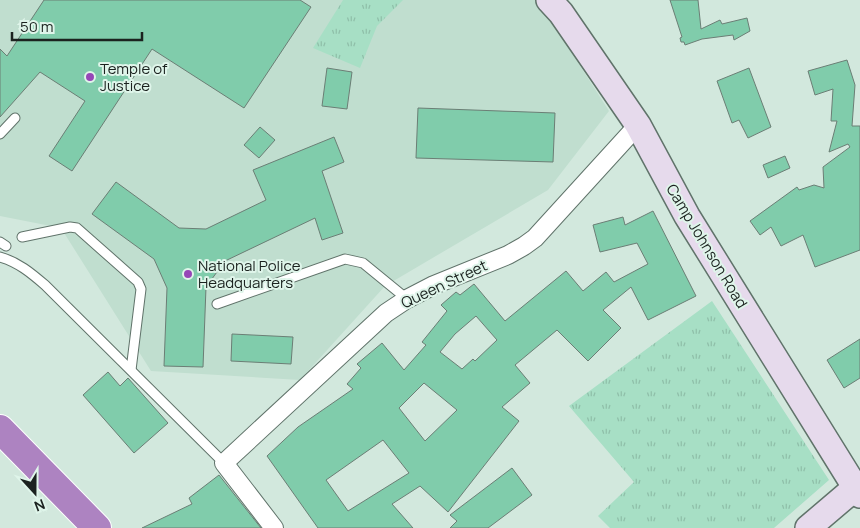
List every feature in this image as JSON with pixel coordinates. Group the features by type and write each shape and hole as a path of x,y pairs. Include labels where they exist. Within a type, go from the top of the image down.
{"highway":[{"path":"0,428 96,528"}],"main road":[{"name":"Camp Johnson Road","path":"549,0 561,13 638,125 687,216 858,491"},
{"path":"808,528 858,491"}],"street":[{"name":"Queen Street","path":"224,463 370,327 407,299 434,285 508,254 535,238 638,125"},
{"path":"224,463 274,528"}],"lane":[{"path":"0,134 15,118"},
{"path":"22,236 70,227 77,228 138,282 141,289 131,370"},
{"path":"0,257 9,260 34,275 224,463"},
{"path":"217,304 345,259 363,263 407,299"}],"shaded area":[{"path":"0,0 538,0 609,111 548,190 385,286 300,380 151,371 61,228 0,216"}],"green space":[{"path":"343,0 403,0 377,26 360,68 313,48"},
{"path":"712,301 829,480 774,528 610,528 598,516 634,482 569,406"}],"building":[{"name":"Temple of Justice","path":"44,0 300,0 311,7 244,108 152,49 72,171 49,156 85,101 40,72 0,117 0,49 7,56"},
{"path":"670,0 698,0 701,29 720,20 722,24 747,18 750,31 734,40 733,35 702,39 685,45 684,42 681,42 680,38 682,37"},
{"path":"847,60 855,85 852,126 860,126 860,250 815,267 803,235 781,246 771,227 760,235 750,221 797,187 799,190 814,185 824,188 823,167 850,147 848,144 829,152 837,121 831,121 833,89 815,95 808,71"},
{"path":"327,68 352,72 347,109 322,106"},
{"path":"749,68 771,127 748,138 739,120 732,123 717,81"},
{"path":"418,108 555,113 553,162 416,158"},
{"path":"260,127 275,140 259,158 244,145"},
{"name":"National Police Headquarters","path":"334,137 344,162 322,171 343,233 322,240 315,218 225,261 206,287 203,367 164,366 167,288 154,259 92,214 116,182 179,228 206,229 266,200 253,170"},
{"path":"785,156 790,168 768,178 763,165"},
{"path":"653,211 696,296 648,320 631,287 603,310 621,328 588,361 557,330 515,365 530,383 502,407 519,421 448,512 420,486 392,504 413,528 318,528 267,456 298,427 353,389 347,384 361,368 357,364 382,343 404,370 426,345 422,342 447,311 441,305 456,292 460,295 474,284 505,321 566,271 583,291 606,272 614,282 648,264 637,243 600,252 593,225 623,217 625,225","holes":["476,316 497,340 475,361 473,359 462,369 440,352 455,334","424,383 457,410 425,441 399,408","383,440 409,473 348,511 326,480"]},
{"path":"232,334 293,337 291,364 231,361"},
{"path":"860,339 860,378 844,388 827,360"},
{"path":"108,372 120,386 128,378 168,423 134,453 83,395"},
{"path":"512,468 532,495 488,528 450,528 457,521 450,515"},
{"path":"219,475 261,528 142,528 192,504 189,498"}],"place":[{"name":"Temple of Justice","path":"90,77"},
{"name":"National Police Headquarters","path":"188,274"}]}
